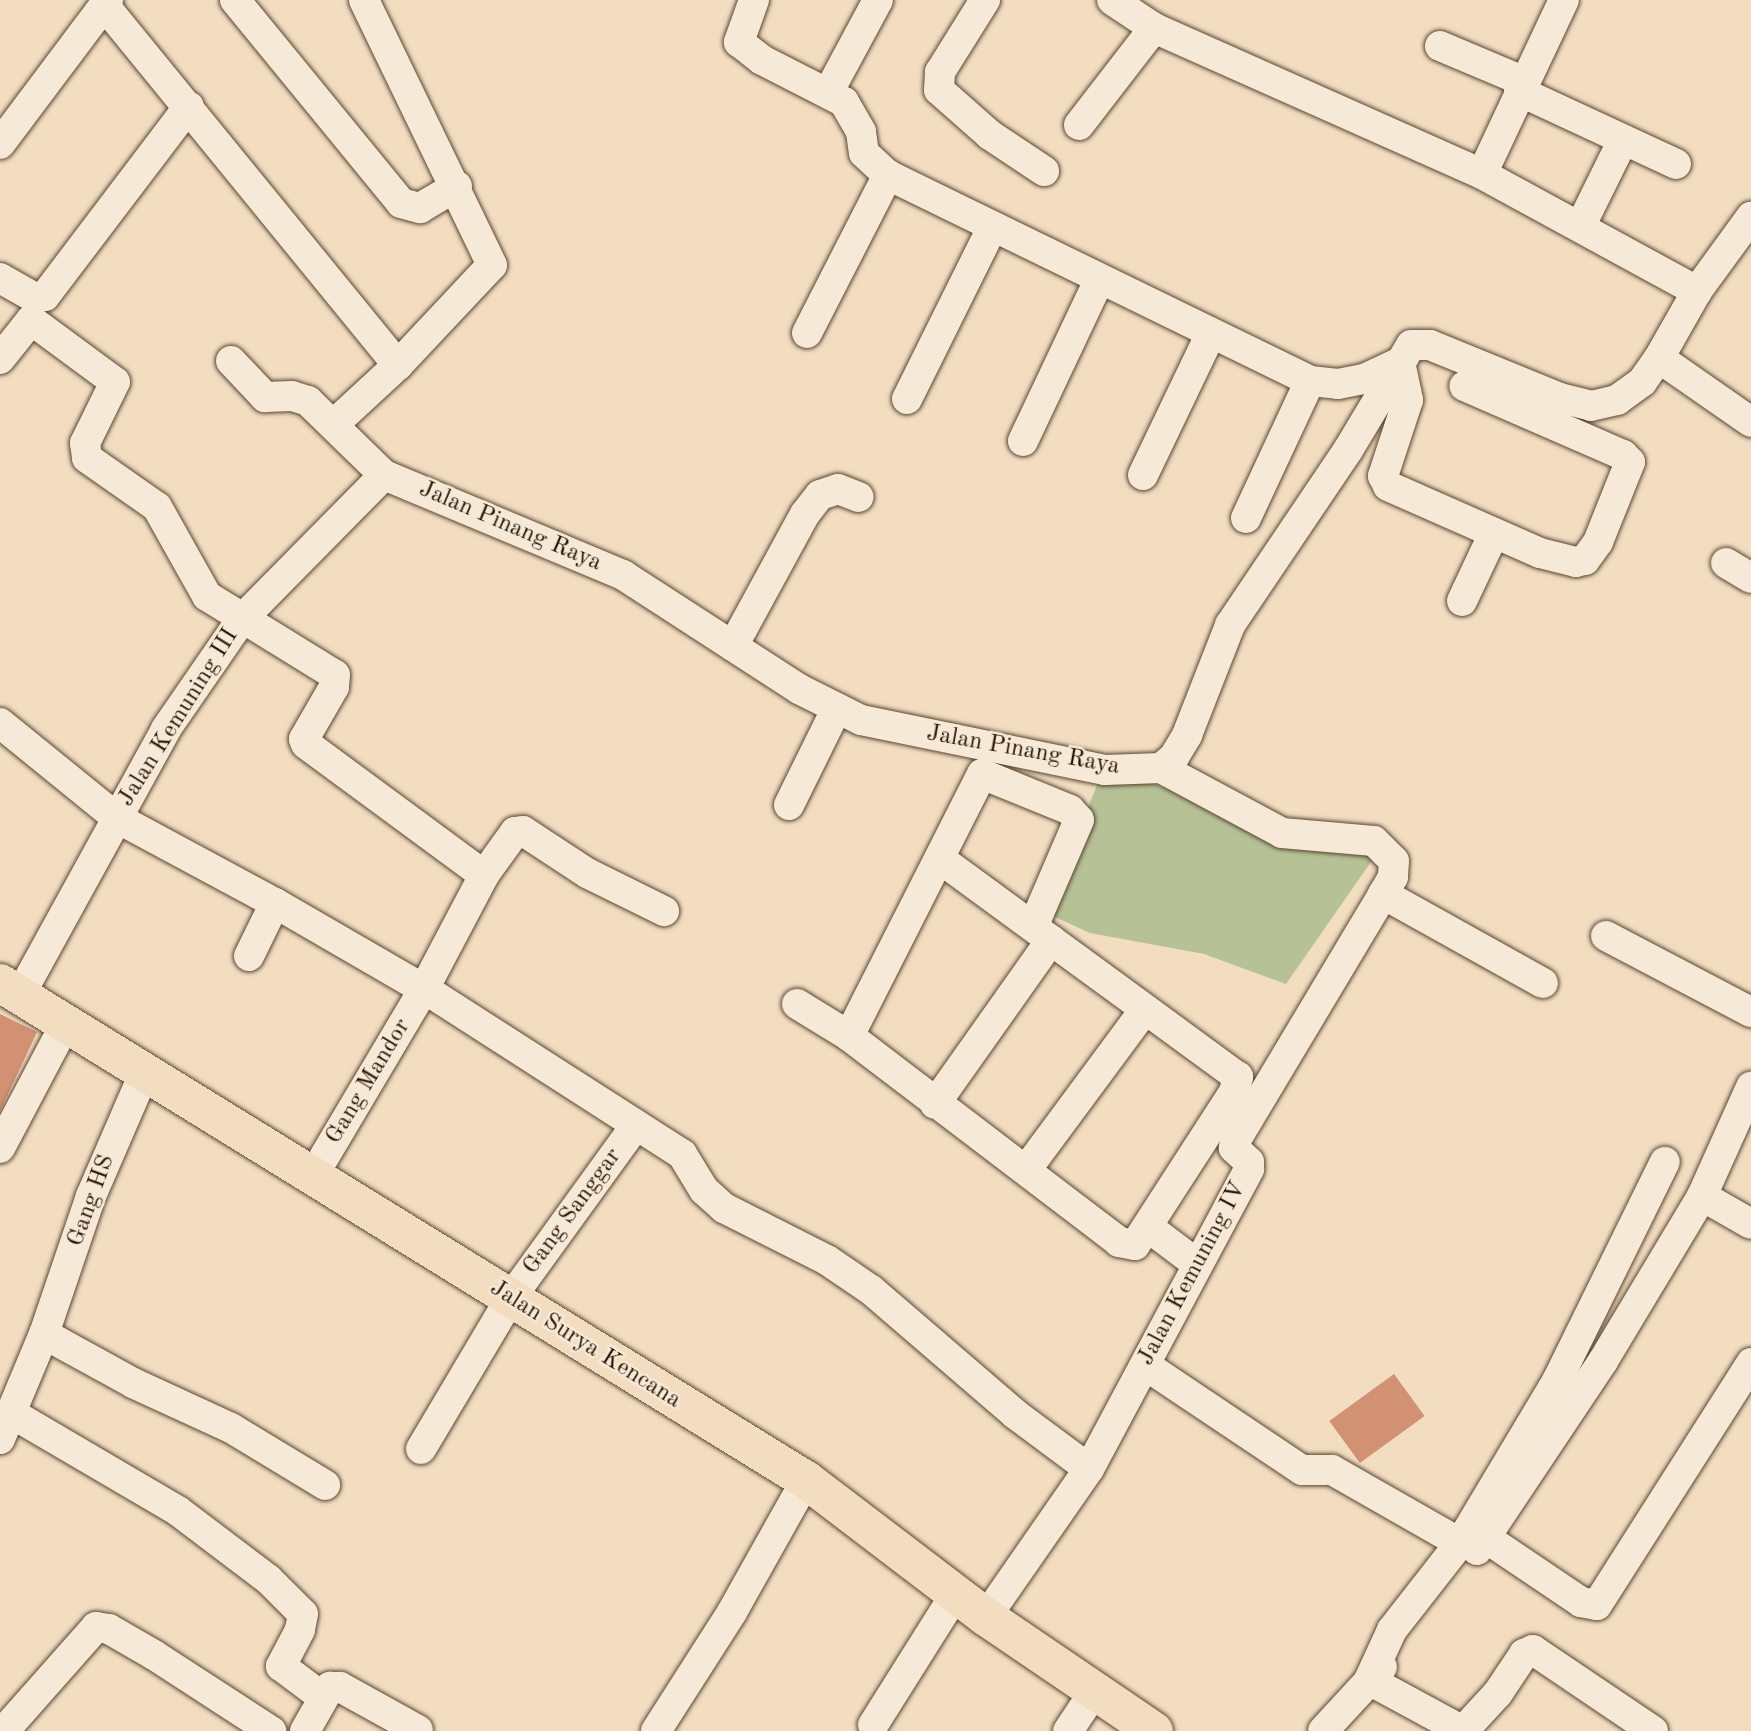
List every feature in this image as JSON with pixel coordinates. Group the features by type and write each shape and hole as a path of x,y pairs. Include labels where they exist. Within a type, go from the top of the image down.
{"main road":[{"name":"Jalan Surya Kencana","path":"10,989 146,1069 510,1299 806,1480 986,1617 1154,1731"}],"street":[{"path":"235,0 401,203 420,208 457,186"},
{"path":"333,425 398,365 491,270 491,259 457,186 364,0"},
{"path":"754,0 739,42 762,60 829,91 853,115 869,161 888,176 1210,335 1310,381 1338,384 1364,379 1400,362"},
{"path":"829,91 878,0"},
{"path":"985,0 940,72 939,90 990,135 1044,171"},
{"path":"1112,0 1154,28 1482,174 1697,291"},
{"path":"1482,174 1521,86 1564,0"},
{"path":"0,144 106,3 398,365"},
{"path":"1079,125 1154,28"},
{"path":"1440,46 1521,86 1622,142 1676,164"},
{"path":"0,278 35,298 45,296 190,106"},
{"path":"1580,228 1622,142"},
{"path":"807,333 888,176"},
{"path":"1543,984 1384,894 1393,877 1394,861 1374,841 1282,833 1161,768 1174,757 1187,735 1230,625 1348,450 1411,345 1424,343 1591,406 1617,400 1642,382 1659,358 1697,291 1751,219"},
{"path":"907,399 992,228"},
{"path":"1023,441 1099,281"},
{"path":"0,359 31,320 116,382 83,453 158,507 199,586 242,619 335,675 334,687 304,739 306,744 484,875"},
{"path":"1143,475 1210,335"},
{"path":"1659,358 1751,422"},
{"path":"231,360 265,397 300,397 384,475"},
{"path":"1400,362 1408,400 1384,480 1397,492 1539,553 1576,562 1585,560 1598,542 1630,462 1623,455 1464,386"},
{"path":"1246,518 1310,381"},
{"name":"Jalan Kemuning III","path":"10,989 117,818 166,729 242,619 384,475"},
{"name":"Jalan Pinang Raya","path":"384,475 623,575 733,646 861,720 1105,769 1161,768"},
{"path":"733,646 805,514 820,495 838,489 859,497"},
{"path":"1462,601 1494,533"},
{"path":"789,805 837,708"},
{"path":"0,723 117,818 275,903 424,989 682,1154 704,1190 724,1209 827,1260 871,1290 1015,1415 1088,1469"},
{"path":"849,1036 982,774 1073,812 1078,824 1042,934 935,1104"},
{"name":"Gang Mandor","path":"314,1174 424,989 484,875 520,830 587,873 664,911"},
{"path":"797,1004 849,1036 935,1104 1125,1245 1135,1245 1234,1092 1238,1077 940,860"},
{"name":"Jalan Kemuning IV","path":"986,1617 1088,1469 1249,1169 1249,1162 1234,1148 1236,1140 1384,894"},
{"path":"249,956 275,903"},
{"path":"1606,936 1751,1012"},
{"path":"1026,1170 1145,1009"},
{"path":"0,1148 65,1023"},
{"name":"Gang HS","path":"5,1426 44,1334 92,1196 146,1069"},
{"path":"1323,1731 1399,1650 1473,1540 1603,1361 1702,1196 1750,1091"},
{"name":"Gang Sanggar","path":"422,1449 510,1299 636,1125"},
{"path":"1473,1540 1558,1379 1665,1162"},
{"path":"1702,1196 1751,1224"},
{"path":"1148,1227 1197,1264"},
{"path":"44,1334 132,1384 231,1428 325,1485"},
{"path":"1145,1365 1302,1470 1332,1470 1473,1540 1581,1602 1597,1605 1751,1363"},
{"path":"5,1426 178,1511 268,1579 303,1614 300,1630 281,1667 321,1696"},
{"path":"656,1731 732,1612 806,1480"},
{"path":"873,1725 956,1593"},
{"path":"8,1729 96,1627 109,1629 154,1655 271,1731"},
{"path":"1369,1680 1463,1731 1524,1654 1534,1650 1653,1731"},
{"path":"305,1731 321,1696 330,1686 340,1687 418,1730"},
{"path":"1068,1731 1094,1692"}],"green space":[{"path":"1103,770 1380,849 1286,984 1204,954 1090,933 1046,913"}],"building":[{"path":"0,1014 37,1032 0,1111"},
{"path":"1394,1374 1425,1416 1360,1463 1329,1421"}]}
